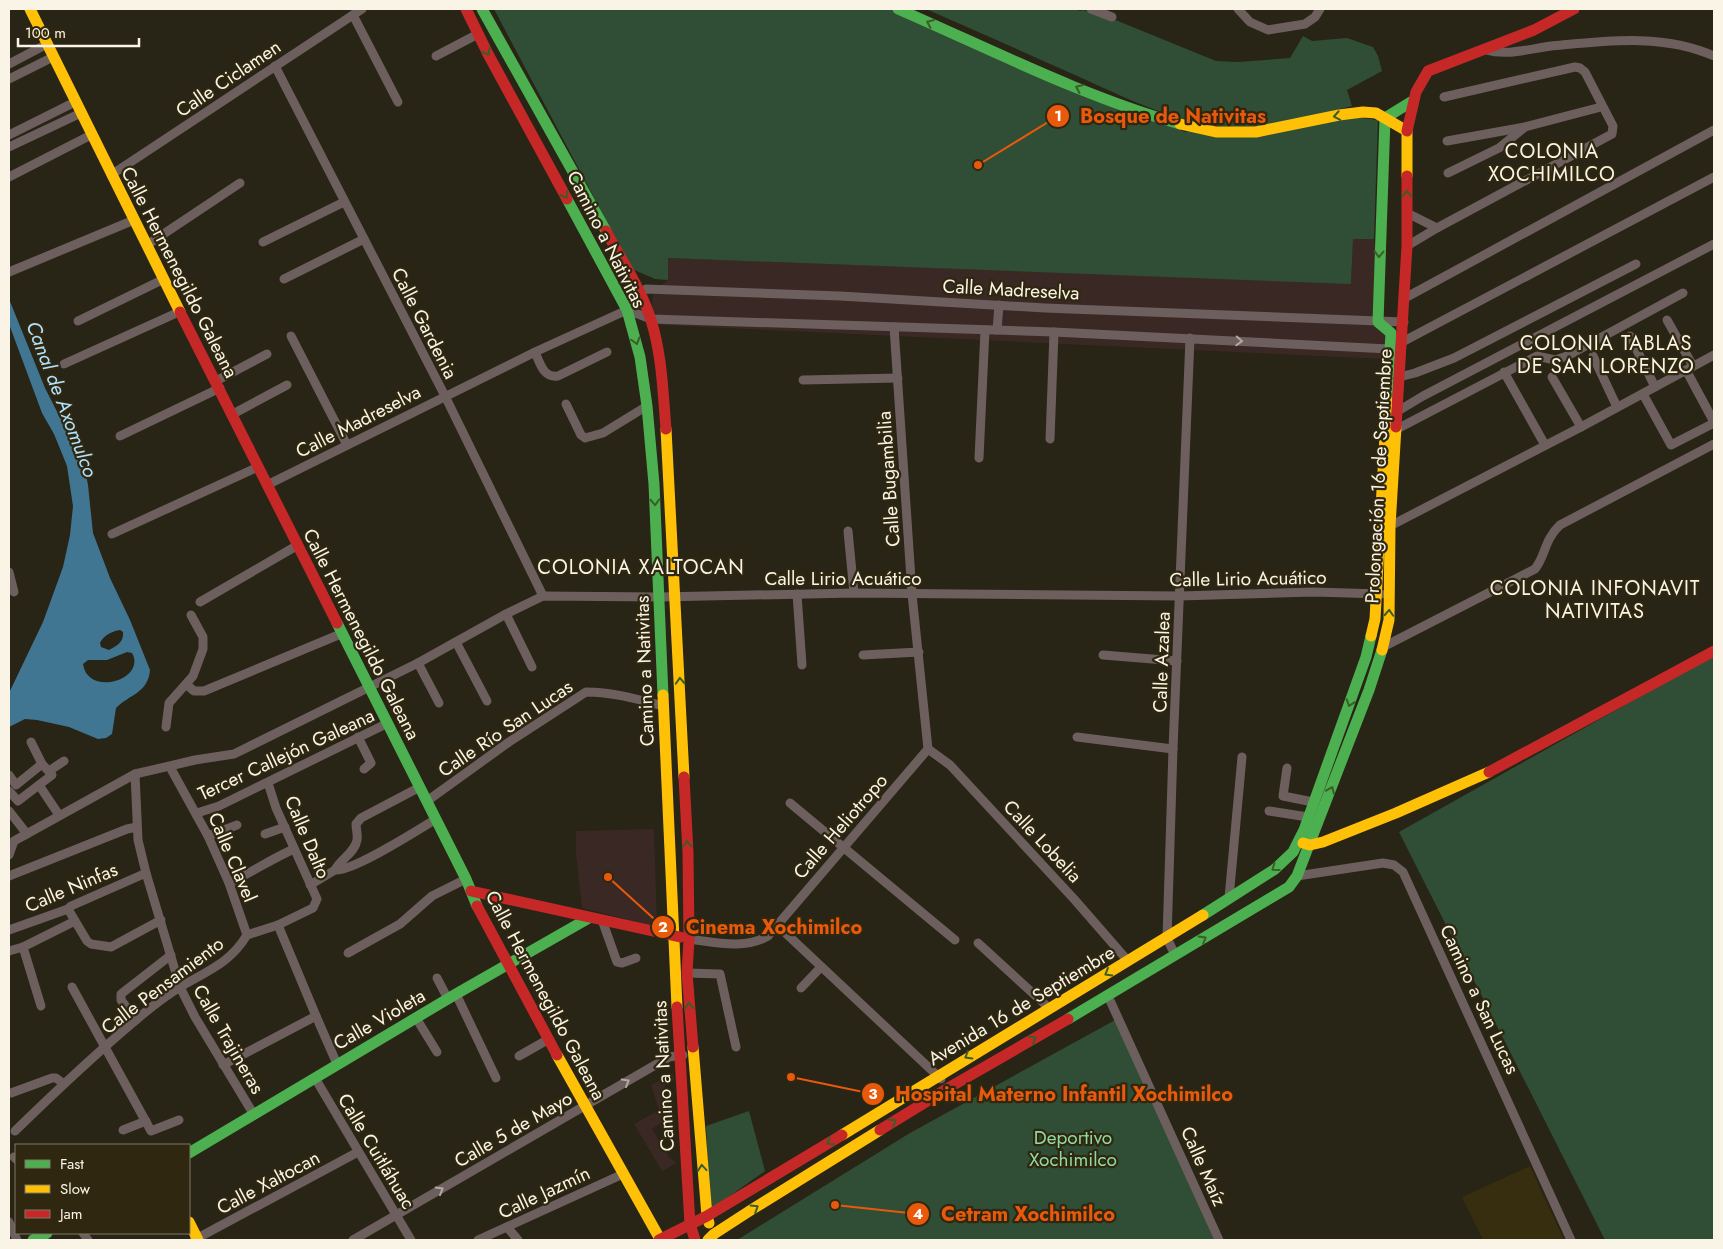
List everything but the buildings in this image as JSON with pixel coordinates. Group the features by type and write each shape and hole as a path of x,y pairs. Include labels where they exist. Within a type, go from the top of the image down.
{"main road":[{"name":"Calle Hermenegildo Galeana","path":"30,9 111,175 427,800 466,879 477,907 508,965 660,1240 690,1224"},
{"name":"Camino a Nativitas","path":"466,9 627,310 640,357 647,406 654,484 682,1117 690,1224 695,1240"},
{"name":"Camino a Nativitas","path":"482,9 640,293 651,318 660,357 668,459 688,853 689,939 687,973 697,1116 707,1216 713,1238"},
{"path":"898,9 1092,94 1145,114 1195,128 1216,132 1256,132 1363,112 1376,113 1406,131"},
{"name":"Prolongación 16 de Septiembre","path":"1307,838 1360,716 1383,647 1389,620 1390,526 1404,322 1407,246 1406,131 1411,102 1420,81 1428,70 1534,30 1574,9"},
{"path":"1385,118 1411,102"},
{"path":"1378,322 1385,118"},
{"name":"Prolongación 16 de Septiembre","path":"1307,838 1308,818 1313,802 1370,644 1377,594 1391,333 1378,322"},
{"path":"1307,838 1323,842 1387,817 1480,776 1714,651"},
{"name":"Avenida 16 de Septiembre","path":"713,1238 866,1138 1279,894 1289,887 1297,876 1307,838"},
{"name":"Avenida 16 de Septiembre","path":"690,1224 809,1156 937,1075 1167,938 1275,869 1307,838"},
{"name":"Calle Heliotropo","path":"471,891 689,939"},
{"name":"Calle Violeta","path":"190,1152 337,1064 589,918"},
{"path":"682,1117 697,1116"},
{"path":"859,1125 866,1138"},
{"path":"809,1156 816,1169"},
{"path":"190,1225 196,1240"},
{"path":"33,1240 45,1234"}],"street":[{"name":"Calle Ciclamen","path":"111,175 362,9"},
{"path":"1091,9 1112,16"},
{"path":"1238,9 1250,22 1268,30 1305,24 1315,17 1320,9"},
{"path":"353,15 398,102"},
{"path":"436,56 478,34"},
{"path":"1484,49 1507,52 1629,40 1683,45 1714,56"},
{"path":"9,64 47,44"},
{"path":"9,79 53,56"},
{"name":"Calle Gardenia","path":"275,66 445,396 543,596"},
{"path":"1407,246 1612,134 1613,126 1601,107 1585,72 1580,68 1575,67 1444,97"},
{"path":"9,136 75,102"},
{"path":"1447,141 1526,127 1601,107"},
{"path":"9,147 81,113"},
{"path":"1448,173 1499,148 1526,127"},
{"path":"1405,298 1714,130"},
{"path":"9,177 92,136"},
{"path":"627,310 651,318 1054,332 1389,349 1714,177"},
{"path":"147,245 240,183"},
{"path":"263,242 344,202"},
{"path":"1407,213 1437,228"},
{"path":"9,272 134,220"},
{"path":"284,278 364,239"},
{"path":"1398,411 1423,396 1714,244"},
{"path":"1399,377 1454,358 1636,264"},
{"path":"78,321 164,279"},
{"name":"Calle Madreselva","path":"267,485 535,352 627,310 640,293 646,289 1404,322"},
{"path":"1397,429 1537,356 1555,360 1567,356 1683,293"},
{"path":"997,330 999,305"},
{"path":"64,364 181,311"},
{"path":"1643,394 1671,445 1714,422 1666,320"},
{"name":"Calle Bugambilia","path":"894,327 912,594 928,749"},
{"path":"979,458 985,330"},
{"path":"1050,439 1054,332"},
{"path":"291,336 347,445"},
{"path":"1630,336 1656,387"},
{"name":"Calle Azalea","path":"1175,955 1167,938 1190,338"},
{"path":"535,352 545,373 552,377 558,376 607,352"},
{"path":"120,436 218,385 267,354"},
{"path":"1390,526 1617,408 1714,355"},
{"path":"1593,356 1617,408"},
{"path":"1504,372 1545,445"},
{"path":"1552,377 1581,427"},
{"path":"803,380 898,378"},
{"path":"233,414 287,385"},
{"path":"566,404 581,435 585,438 603,433 647,406"},
{"path":"1383,647 1534,569 1539,564 1545,546 1553,532 1560,525 1714,444"},
{"path":"112,534 258,466"},
{"path":"848,531 854,593"},
{"path":"200,602 298,546"},
{"path":"9,572 14,592"},
{"name":"Calle Lirio Acuático","path":"11,839 27,834 134,774 195,760 234,754 418,662 543,596 659,598 854,593 1180,596 1314,592 1390,594"},
{"path":"797,594 802,665"},
{"path":"506,614 532,667"},
{"path":"166,727 169,703 193,676 203,649 203,638 191,616"},
{"path":"187,685 194,692 204,691 343,633"},
{"path":"456,642 487,701"},
{"path":"863,655 919,652"},
{"path":"1102,655 1177,660"},
{"path":"418,662 439,704"},
{"name":"Calle Río San Lucas","path":"427,800 509,742 586,692 601,692 632,697 663,706"},
{"name":"Tercer Callejón Galeana","path":"197,813 219,806 268,783 388,723"},
{"path":"358,737 371,763 364,769"},
{"path":"1077,737 1173,749"},
{"path":"9,792 18,801 52,775 42,764 31,742"},
{"name":"Calle Heliotropo","path":"689,939 740,944 758,942 768,936 928,749"},
{"name":"Calle Lobelia","path":"928,749 950,765 1074,899 1128,962"},
{"path":"1229,898 1242,758"},
{"path":"49,771 64,761"},
{"path":"9,775 16,785 42,764"},
{"name":"Calle Clavel","path":"170,767 208,836 229,883 247,935"},
{"path":"1287,768 1284,796 1313,802"},
{"name":"Calle Trajineras","path":"134,774 138,840 180,987 223,1065 254,1115"},
{"name":"Calle Dalto","path":"268,783 294,849 317,899 316,904"},
{"path":"39,785 59,815"},
{"path":"310,885 335,870 353,849 357,841 356,824 361,818 420,787"},
{"path":"790,803 955,940"},
{"path":"9,811 27,834"},
{"path":"1268,812 1308,818"},
{"path":"335,870 341,871 350,868 436,819"},
{"path":"208,836 236,825"},
{"path":"9,876 137,827"},
{"path":"265,834 285,827"},
{"path":"9,855 11,839"},
{"path":"229,883 294,849"},
{"name":"Camino a San Lucas","path":"1297,876 1383,862 1394,865 1403,872 1571,1240"},
{"name":"Calle Ninfas","path":"9,930 68,909 146,873"},
{"path":"348,953 400,924 432,896 466,879"},
{"name":"Calle Pensamiento","path":"15,1131 64,1084 136,1020 180,987 227,960 240,947 247,935 278,925 313,908 316,904"},
{"path":"68,909 87,941 91,944 111,947 161,920"},
{"path":"602,920 617,962 622,963 636,958"},
{"path":"9,951 24,947 75,921"},
{"path":"278,925 337,1064"},
{"path":"777,925 950,1087"},
{"path":"978,943 1049,1008"},
{"path":"24,947 41,1006"},
{"path":"136,1020 121,1000 121,994 171,955"},
{"path":"801,988 822,967"},
{"path":"687,973 720,974 736,1047"},
{"path":"437,978 452,997 496,1078"},
{"path":"72,987 152,1131 179,1120"},
{"name":"Calle Maíz","path":"1108,996 1219,1240"},
{"path":"223,1065 316,1016"},
{"path":"416,1018 437,1052"},
{"path":"519,1056 549,1039"},
{"name":"Calle 5 de Mayo","path":"353,1240 669,1057 693,1055"},
{"path":"10,1092 52,1078 56,1078 64,1084"},
{"name":"Calle Cuitláhuac","path":"315,1078 411,1240"},
{"path":"123,1130 146,1121"},
{"name":"Calle Xaltocan","path":"196,1240 358,1152"},
{"name":"Calle Jazmín","path":"478,1240 623,1174"},
{"path":"9,1222 17,1240"},
{"path":"507,1227 518,1240"}],"shaded area":[{"path":"1353,238 1374,239 1386,330 1384,359 661,325 652,308 653,291 668,280 668,258 1351,283"},
{"path":"654,829 657,927 582,908 576,854 576,831"},
{"path":"673,1073 675,1080 665,1085 667,1119 652,1129 669,1157 677,1163 662,1171 634,1124 659,1110 651,1085"},
{"path":"1530,1166 1564,1240 1483,1240 1462,1197"}],"green space":[{"path":"494,9 894,9 1185,132 1355,117 1378,120 1374,239 1353,239 1351,284 668,258 668,280 655,279 632,269"},
{"path":"926,9 1083,10 1113,19 1216,61 1238,62 1290,58 1303,36 1312,41 1347,38 1373,47 1378,56 1382,71 1347,90 1352,106 1263,125 1233,127 1213,125 1172,116 1132,100"},
{"path":"1714,655 1714,1240 1605,1240 1399,832"},
{"name":"Deportivo Xochimilco","path":"1117,1019 1214,1240 737,1240 910,1133"},
{"path":"749,1111 765,1171 710,1210 706,1126"}],"water":[{"path":"9,299 45,388 84,465 93,533 110,578 130,620 150,670 146,684 116,708 112,734 106,738 98,739 69,727 37,720 25,719 9,727 9,693 43,622 63,567 70,535 73,506 67,466 54,434 42,413 9,324","holes":["120,630 123,632 123,635 115,647 109,650 101,647 101,640 111,633","127,652 132,653 134,662 131,670 124,677 115,681 105,682 95,680 87,674 83,664 88,660 107,660"]}],"traffic: fast":[{"path":"482,9 606,231"},
{"path":"898,9 1073,86 1144,113 1180,124"},
{"path":"1385,118 1411,102"},
{"path":"1385,118 1378,322 1391,333 1387,398"},
{"path":"567,199 627,310 640,357 647,406 654,484 663,695"},
{"path":"337,623 466,879 477,906"},
{"path":"1203,915 1275,869 1293,852 1304,830 1366,657 1371,636"},
{"path":"1068,1019 1289,887 1297,876 1369,690 1382,650"},
{"path":"190,1152 456,994 589,918"},
{"path":"33,1240 45,1234"}],"traffic: slow":[{"path":"30,9 180,312"},
{"path":"1180,124 1216,132 1256,132 1339,115 1363,112 1376,113 1407,131 1407,176"},
{"path":"1371,636 1375,619 1387,398"},
{"path":"1382,650 1389,620 1390,526 1396,427"},
{"path":"666,429 684,777"},
{"path":"663,695 677,1007"},
{"path":"1303,843 1310,845 1323,842 1396,813 1489,772"},
{"path":"842,1135 1203,915"},
{"path":"693,1047 709,1223"},
{"path":"557,1055 660,1239"},
{"path":"708,1240 751,1210 880,1130"},
{"path":"190,1224 198,1240"}],"traffic: jam":[{"path":"466,9 488,54 567,199"},
{"path":"1407,131 1416,92 1428,71 1534,30 1574,9"},
{"path":"1396,427 1407,246 1407,176"},
{"path":"606,231 636,285 647,308 655,333 660,360 666,429"},
{"path":"180,312 337,623"},
{"path":"1489,772 1714,651"},
{"path":"684,777 688,853 689,939 687,973 693,1047"},
{"path":"471,891 680,937"},
{"path":"477,906 557,1055"},
{"path":"677,1007 690,1224 695,1240"},
{"path":"880,1130 1068,1019"},
{"path":"659,1240 707,1216 842,1135"}],"place":[{"name":"Bosque de Nativitas","path":"978,165"},
{"name":"Cinema Xochimilco","path":"608,877"},
{"name":"Hospital Materno Infantil Xochimilco","path":"791,1077"},
{"name":"Cetram Xochimilco","path":"835,1205"}],"district":[{"name":"COLONIA XOCHIMILCO","path":"1552,162"},
{"name":"COLONIA TABLAS DE SAN LORENZO","path":"1606,354"},
{"name":"COLONIA XALTOCAN","path":"641,567"},
{"name":"COLONIA INFONAVIT NATIVITAS","path":"1595,600"}],"water label":[{"name":"Canal de Axomulco","path":"62,399"}]}
